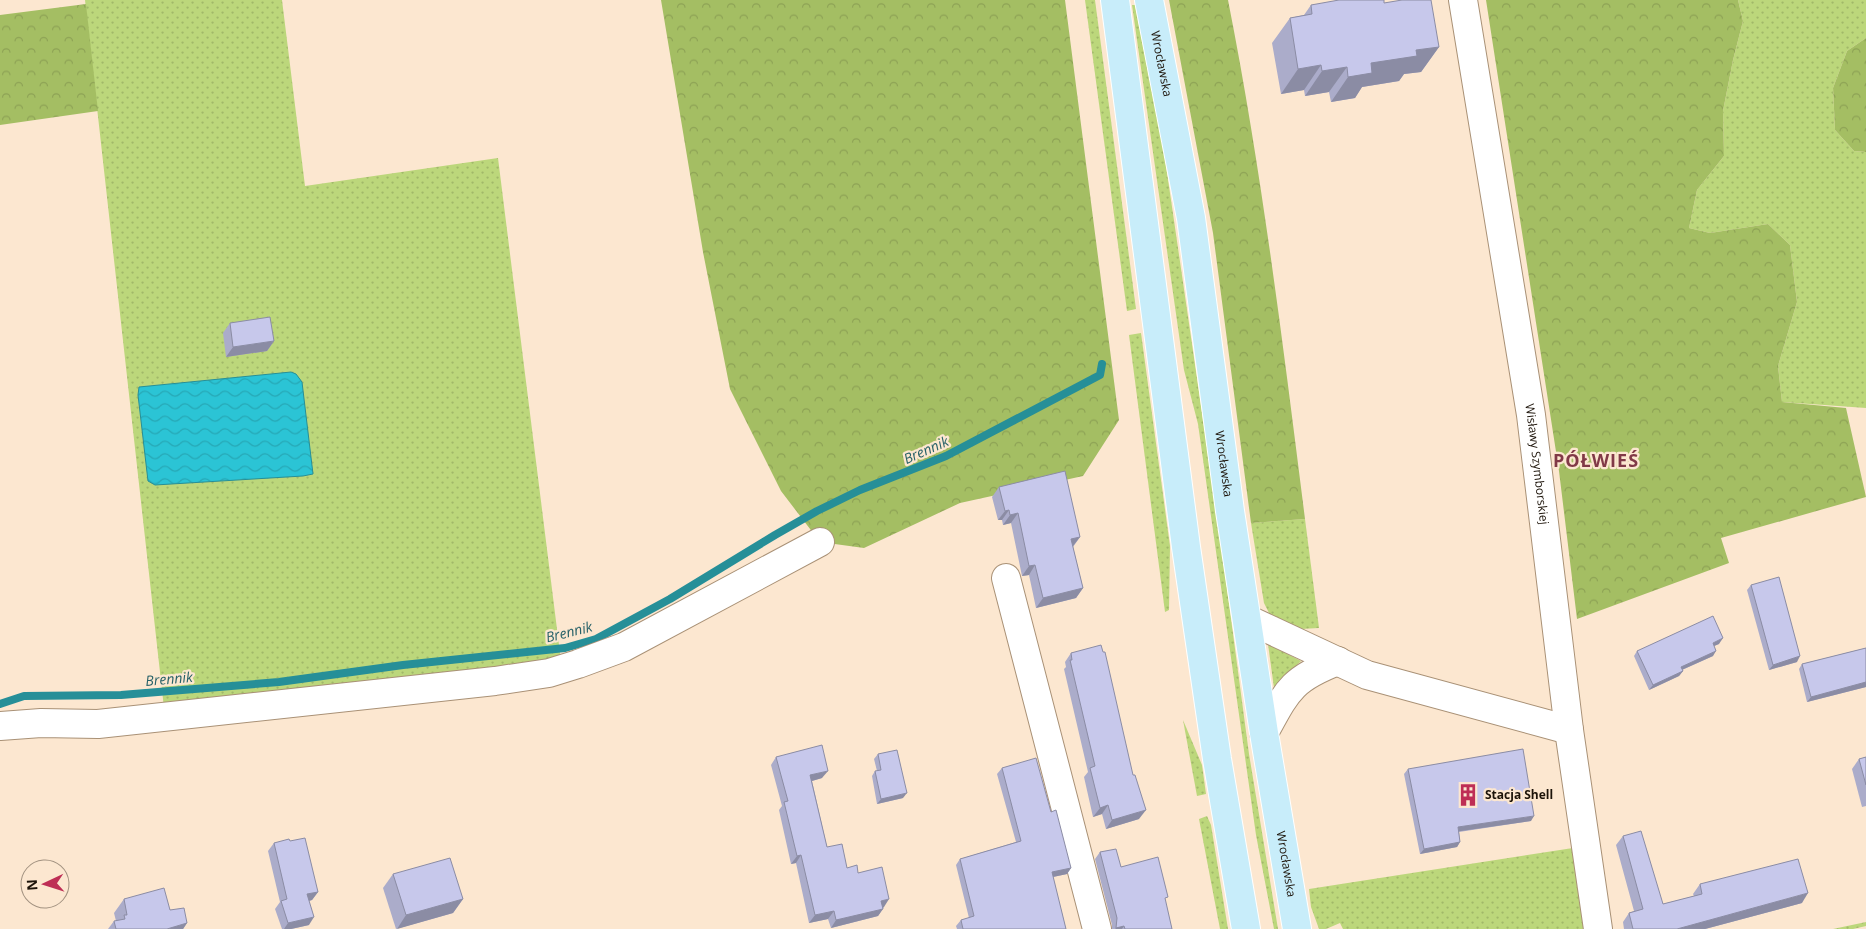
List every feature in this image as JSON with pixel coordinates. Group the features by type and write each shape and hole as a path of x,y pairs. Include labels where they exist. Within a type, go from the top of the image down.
{"main road":[{"path":"1115,0 1186,547 1219,777 1246,929"},
{"name":"Wrocławska","path":"1150,0 1191,218 1228,501 1297,929"}],"street":[{"name":"Wisławy Szymborskiej","path":"1464,0 1531,416 1569,730 1598,929"},
{"path":"0,726 17,723 98,724 494,681 549,673 624,647 820,542"},
{"path":"1006,578 1098,929"},
{"path":"1247,619 1366,675 1569,730"},
{"path":"1264,733 1289,689 1300,679 1338,661"}],"green space":[{"path":"85,0 282,0 305,186 498,158 562,669 165,717"},
{"path":"661,0 1065,0 1119,420 1083,476 960,503 864,548 820,542 781,491 730,389 703,252"},
{"path":"1085,0 1095,0 1136,309 1127,311"},
{"path":"1169,0 1228,0 1262,194 1305,519 1251,523 1213,233"},
{"path":"1486,0 1738,0 1743,21 1723,111 1724,156 1697,190 1689,228 1710,233 1768,224 1790,245 1797,302 1778,366 1782,402 1846,408 1866,497 1721,538 1729,563 1577,619 1559,471"},
{"path":"1738,0 1866,0 1866,38 1847,51 1833,88 1835,130 1854,151 1866,152 1866,408 1782,402 1778,366 1797,302 1790,245 1768,224 1710,233 1689,228 1697,190 1724,156 1723,111 1743,21"},
{"path":"86,4 98,111 0,125 0,15"},
{"path":"1132,5 1135,5 1164,152 1220,536 1249,754 1278,929 1274,929 1256,835 1198,424 1184,370"},
{"path":"1866,38 1866,152 1854,151 1835,130 1833,88 1847,51"},
{"path":"1141,333 1170,546 1169,610 1165,612 1129,335"},
{"path":"1305,519 1319,628 1283,630 1270,615 1264,603 1251,523"},
{"path":"1268,644 1301,661 1274,688"},
{"path":"1183,720 1202,765 1206,794 1197,796"},
{"path":"1207,816 1211,825 1228,929 1220,929 1199,819"},
{"path":"1573,848 1586,929 1343,929 1340,923 1326,929 1319,929 1311,907 1309,889"},
{"path":"1866,922 1866,926 1853,929 1833,929"}],"water":[{"path":"291,372 296,374 302,382 313,474 155,485 148,481 138,395 139,387"}],"building":[{"path":"1339,0 1384,0 1384,3 1402,0 1431,0 1439,47 1416,50 1417,56 1371,63 1372,73 1348,77 1347,67 1322,71 1321,65 1298,69 1290,18 1312,14 1311,5"},
{"path":"270,317 274,341 233,347 230,323"},
{"path":"1065,471 1080,537 1071,539 1083,588 1043,598 1035,565 1029,566 1018,513 1010,515 1009,510 1005,511 999,487"},
{"path":"1779,577 1800,656 1773,665 1751,585"},
{"path":"1713,616 1723,638 1713,643 1716,651 1681,667 1683,671 1653,685 1637,651"},
{"path":"1101,645 1103,652 1105,652 1133,775 1135,775 1146,810 1112,820 1108,805 1100,808 1090,768 1095,766 1070,660 1072,660 1071,653"},
{"path":"1866,648 1866,682 1811,697 1802,664"},
{"path":"822,745 828,771 810,775 827,847 842,844 847,868 857,865 858,873 882,867 889,899 881,901 883,909 836,920 834,911 815,915 801,855 797,856 784,802 788,801 776,757"},
{"name":"Stacja Shell","path":"1523,749 1534,816 1458,827 1460,842 1424,849 1408,769"},
{"path":"897,750 907,793 881,799 875,771 881,770 878,754"},
{"path":"1866,757 1866,785 1859,759"},
{"path":"1036,758 1051,812 1056,810 1071,868 1052,872 1066,929 963,929 961,920 974,916 960,859 1021,841 1002,768"},
{"path":"1641,831 1663,904 1702,894 1700,884 1798,859 1808,893 1677,929 1633,929 1629,913 1643,909 1623,836"},
{"path":"305,838 318,892 307,894 314,917 288,923 281,901 287,899 274,843 289,839 290,841"},
{"path":"1116,849 1121,867 1158,857 1168,897 1165,898 1172,929 1125,929 1124,926 1116,928 1117,918 1100,852"},
{"path":"450,858 463,899 406,915 393,874"},
{"path":"164,888 170,910 184,908 187,923 167,929 116,929 114,921 125,919 124,915 127,915 124,899"}],"waterway":[{"name":"Brennik","path":"0,704 24,696 121,695 279,682 403,665 565,648 596,639 670,599 817,511 860,490 946,456 1100,375 1102,364"}],"place":[{"name":"Stacja Shell","path":"1468,795"}],"district":[{"name":"PÓŁWIEŚ","path":"1596,461"}]}
